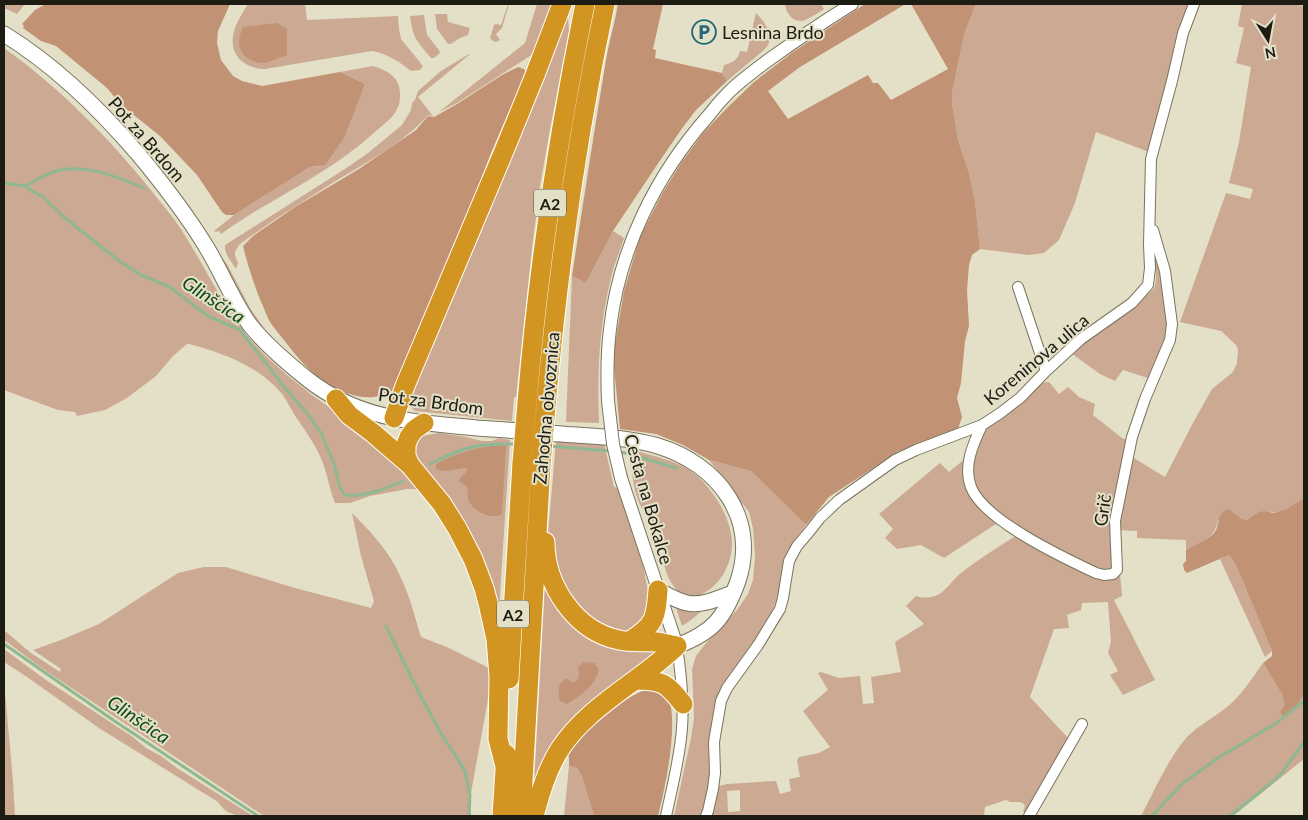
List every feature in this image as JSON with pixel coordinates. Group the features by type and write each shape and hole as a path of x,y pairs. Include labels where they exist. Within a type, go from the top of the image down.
{"highway":[{"path":"394,418 405,386 532,84 562,4"},
{"name":"Zahodna obvoznica","path":"502,816 522,463 533,335 548,214 564,111 585,4"},
{"name":"Zahodna obvoznica","path":"521,816 541,464 558,278 590,75 605,4"},
{"path":"336,399 349,415 410,465 436,497 457,528 473,559 486,595 497,646 499,683 498,739 505,766"},
{"path":"410,465 406,456 407,441 414,430 424,423"},
{"path":"538,516 546,535 546,556 551,577 564,602 578,619 591,628 612,638 658,642 677,646"},
{"path":"630,641 642,634 652,623 658,590"},
{"path":"534,816 548,774 561,747 573,732 609,699 677,646"},
{"path":"635,680 652,680 665,685 671,689 683,704"}],"main road":[{"name":"Pot za Brdom","path":"4,34 61,74 120,132 164,185 184,214 207,248 250,324 262,339 315,385 336,399 352,406 394,418 424,423 622,439 655,445 672,451 705,470 728,496 738,515 743,544 740,573 732,591"},
{"path":"658,590 690,604 704,602 732,591"},
{"path":"677,646 732,591"}],"street":[{"name":"Cesta na Bokalce","path":"677,646 621,478 613,444 608,401 608,346 611,322 624,263 645,210 663,176 700,125 729,92 794,41 852,4"},
{"name":"Koreninova ulica","path":"706,816 713,789 715,773 714,742 721,701 727,688 758,645 780,609 789,560 797,546 820,518 839,500 895,460 982,425 999,414 1020,398 1081,339 1132,303 1146,288 1150,268 1151,159 1183,33 1194,4"},
{"name":"Grič","path":"982,425 968,458 968,474 970,487 989,512 1049,550 1104,575 1113,574 1117,570 1115,521 1132,437 1145,399 1170,340 1172,324 1166,271 1150,222"},
{"path":"1018,287 1046,371"},
{"path":"666,816 682,728 683,704 677,646"},
{"path":"1029,816 1082,724"}],"shaded area":[{"path":"4,4 25,4 17,14 4,8"},
{"path":"46,4 230,4 218,31 217,43 221,60 233,76 242,81 262,86 340,72 365,84 344,138 325,165 310,167 234,215 226,215 197,175 160,136 120,104 107,88 56,46 41,41 23,28 22,24 35,10"},
{"path":"248,4 305,4 307,20 398,16 401,39 423,66 420,70 411,71 393,58 372,51 265,69 252,67 241,61 234,50 233,44 235,28"},
{"path":"508,4 502,28 496,34 500,40 493,41 490,38 494,25 501,25"},
{"path":"537,4 553,4 533,54 457,103 439,112 525,43"},
{"path":"618,4 663,4 653,49 656,50 655,58 722,73 727,81 696,110 683,127 613,231 586,283 572,276 606,60"},
{"path":"785,4 821,4 824,9 805,20 797,21 789,15"},
{"path":"865,4 904,5 800,67 768,91 788,119 868,75 873,83 878,83 891,100 948,69 911,4 976,4 964,35 952,93 958,140 969,173 975,201 980,249 972,255 969,265 967,290 969,326 957,398 962,417 958,429 899,451 829,497 806,525 751,471 709,460 683,445 656,434 620,429 614,367 615,344 624,291 640,237 662,194 681,163 704,132 754,82 793,52"},
{"path":"976,4 1190,4 1177,39 1149,152 1096,132 1075,203 1059,240 1044,253 1029,255 980,249 975,201 969,173 958,140 952,103 952,93 964,35"},
{"path":"1242,4 1290,4 1304,6 1304,498 1282,511 1266,511 1247,520 1240,518 1218,520 1211,535 1186,550 1186,540 1137,538 1137,531 1117,530 1132,457 1165,477 1212,389 1233,372 1237,363 1238,350 1236,345 1221,331 1180,322 1226,193 1250,199 1253,189 1229,183 1239,142 1251,67 1236,63 1244,28 1238,26"},
{"path":"567,7 569,30 540,186 512,421 415,411 411,405 411,392"},
{"path":"756,13 769,31 770,41 764,50 727,81 722,73 724,65 734,61 740,51 747,52"},
{"path":"435,14 447,14 448,22 470,28 468,35 448,44 437,29"},
{"path":"424,15 427,35 440,53 434,58 431,58 414,35 410,16"},
{"path":"277,23 287,29 287,55 263,63 256,62 245,56 239,44 243,27"},
{"path":"4,48 63,96 100,132 134,170 174,219 236,320 261,351 303,388 346,419 418,481 418,490 407,489 370,496 350,503 335,503 320,456 313,442 282,394 273,384 240,362 189,344 173,356 156,376 127,398 105,410 77,416 75,412 58,410 4,390"},
{"path":"469,54 418,97 433,116 428,115 419,125 384,152 298,205 240,244 235,254 238,263 236,269 227,255 225,245 368,153 402,125 411,110 418,91 441,71"},
{"path":"373,66 384,70 398,83 399,103 391,118 348,154 318,174 247,216 221,234 219,231 214,231 234,215 310,167 320,166 354,111 365,84 340,72"},
{"path":"518,67 526,72 395,389 383,395 370,397 357,396 332,386 301,361 270,322 254,283 243,246 253,236 295,207 359,169 416,130 428,116 434,117"},
{"path":"613,231 624,238 612,273 601,332 598,387 599,423 566,422 572,276 586,283"},
{"path":"1152,241 1159,257 1169,330 1151,379 1123,370 1115,381 1100,374 1071,353 1154,289 1156,272"},
{"path":"220,255 227,264 250,308 268,334 266,335 250,315"},
{"path":"1049,382 1059,394 1068,387 1079,397 1095,404 1093,415 1128,441 1113,565 1112,569 1107,573 1068,556 1005,520 978,494 971,474 978,440 986,429 1039,383"},
{"path":"439,433 482,441 492,441 499,438 510,440 499,610 418,463 414,452 416,440 421,436"},
{"path":"556,441 604,443 614,487 618,488 643,565 651,608 638,631 610,633 565,595 548,534"},
{"path":"500,445 506,446 502,514 489,516 472,506 468,500 467,487 459,481 467,471 467,468 444,471 436,469 436,464 467,451"},
{"path":"630,449 665,459 690,471 710,489 721,506 731,533 731,553 722,577 706,592 699,595 686,595 679,592 673,586 664,562 665,546 663,536 644,512 637,497 633,482"},
{"path":"966,458 965,469 999,522 944,558 921,545 897,549 885,538 893,529 879,514 940,463 949,472"},
{"path":"709,460 751,471 806,525 786,555 778,596 769,619 754,645 730,675 702,816 674,816 694,718 692,669 696,656 737,610 748,594 753,580 755,556 753,528 749,512"},
{"path":"1304,498 1304,695 1294,709 1283,717 1280,711 1284,707 1283,696 1263,663 1272,656 1272,651 1236,565 1229,555 1187,573 1184,570 1183,564 1186,561 1186,550 1212,535 1217,528 1221,514 1228,509 1240,518 1247,520 1259,512 1273,513 1285,510"},
{"path":"352,513 380,543 397,569 407,592 421,637 449,648 491,669 490,688 471,793 471,816 264,816 43,669 4,640 4,630 31,653 60,672 61,669 33,650 99,624 178,573 204,567 226,567 371,608 374,601 361,556"},
{"path":"1017,535 1107,579 1116,578 1120,574 1122,596 1114,600 1155,680 1123,695 1110,675 1118,671 1108,653 1111,642 1108,602 1082,603 1081,610 1067,615 1069,628 1054,629 1030,697 1068,738 1030,811 1023,812 1025,806 1020,802 1006,800 985,807 984,816 709,816 719,786 776,781 780,794 791,791 789,779 800,777 797,760 799,757 819,753 830,747 803,711 828,690 818,673 821,672 839,678 860,676 863,704 874,703 871,677 901,672 895,642 924,624 906,606 916,596 927,597 939,594 961,573","holes":["740,790 740,811 728,812 727,791"]},
{"path":"1229,555 1236,565 1272,651 1265,657 1220,559"},
{"path":"545,583 568,614 662,648 534,785"},
{"path":"675,605 704,609 682,626"},
{"path":"4,649 46,680 133,737 146,748 253,816 229,813 218,802 99,728 4,662"},
{"path":"583,662 594,663 599,669 597,676 591,686 578,697 567,704 560,701 559,691 561,683 566,678 571,682 576,682 579,677 578,667"},
{"path":"1263,663 1283,696 1284,707 1294,709 1304,695 1304,759 1233,816 1141,816 1167,765 1187,737 1232,702"},
{"path":"4,681 13,781 15,816 4,816"},
{"path":"649,688 664,692 669,701 672,715 668,771 658,816 594,816 582,777 577,768 569,766 567,751 615,707"},
{"path":"569,766 577,768 582,777 594,816 564,816"}],"waterway":[{"path":"24,186 56,171 78,169 101,172 144,188"},
{"name":"Glinščica","path":"4,183 24,186 43,197 65,218 119,261 141,275 170,287 210,317 240,330 321,433 334,463 340,488 345,495 367,494 403,481"},
{"path":"430,464 472,447 493,444 518,444"},
{"path":"549,446 610,451"},
{"path":"619,452 676,468"},
{"path":"386,626 439,730 465,771 470,795 469,816"},
{"name":"Glinščica","path":"4,644 113,720 258,816"},
{"path":"1152,816 1183,783 1218,758 1275,724 1304,701"},
{"path":"1230,816 1281,774 1304,742"}],"place":[{"name":"Lesnina Brdo","path":"704,32"}]}
